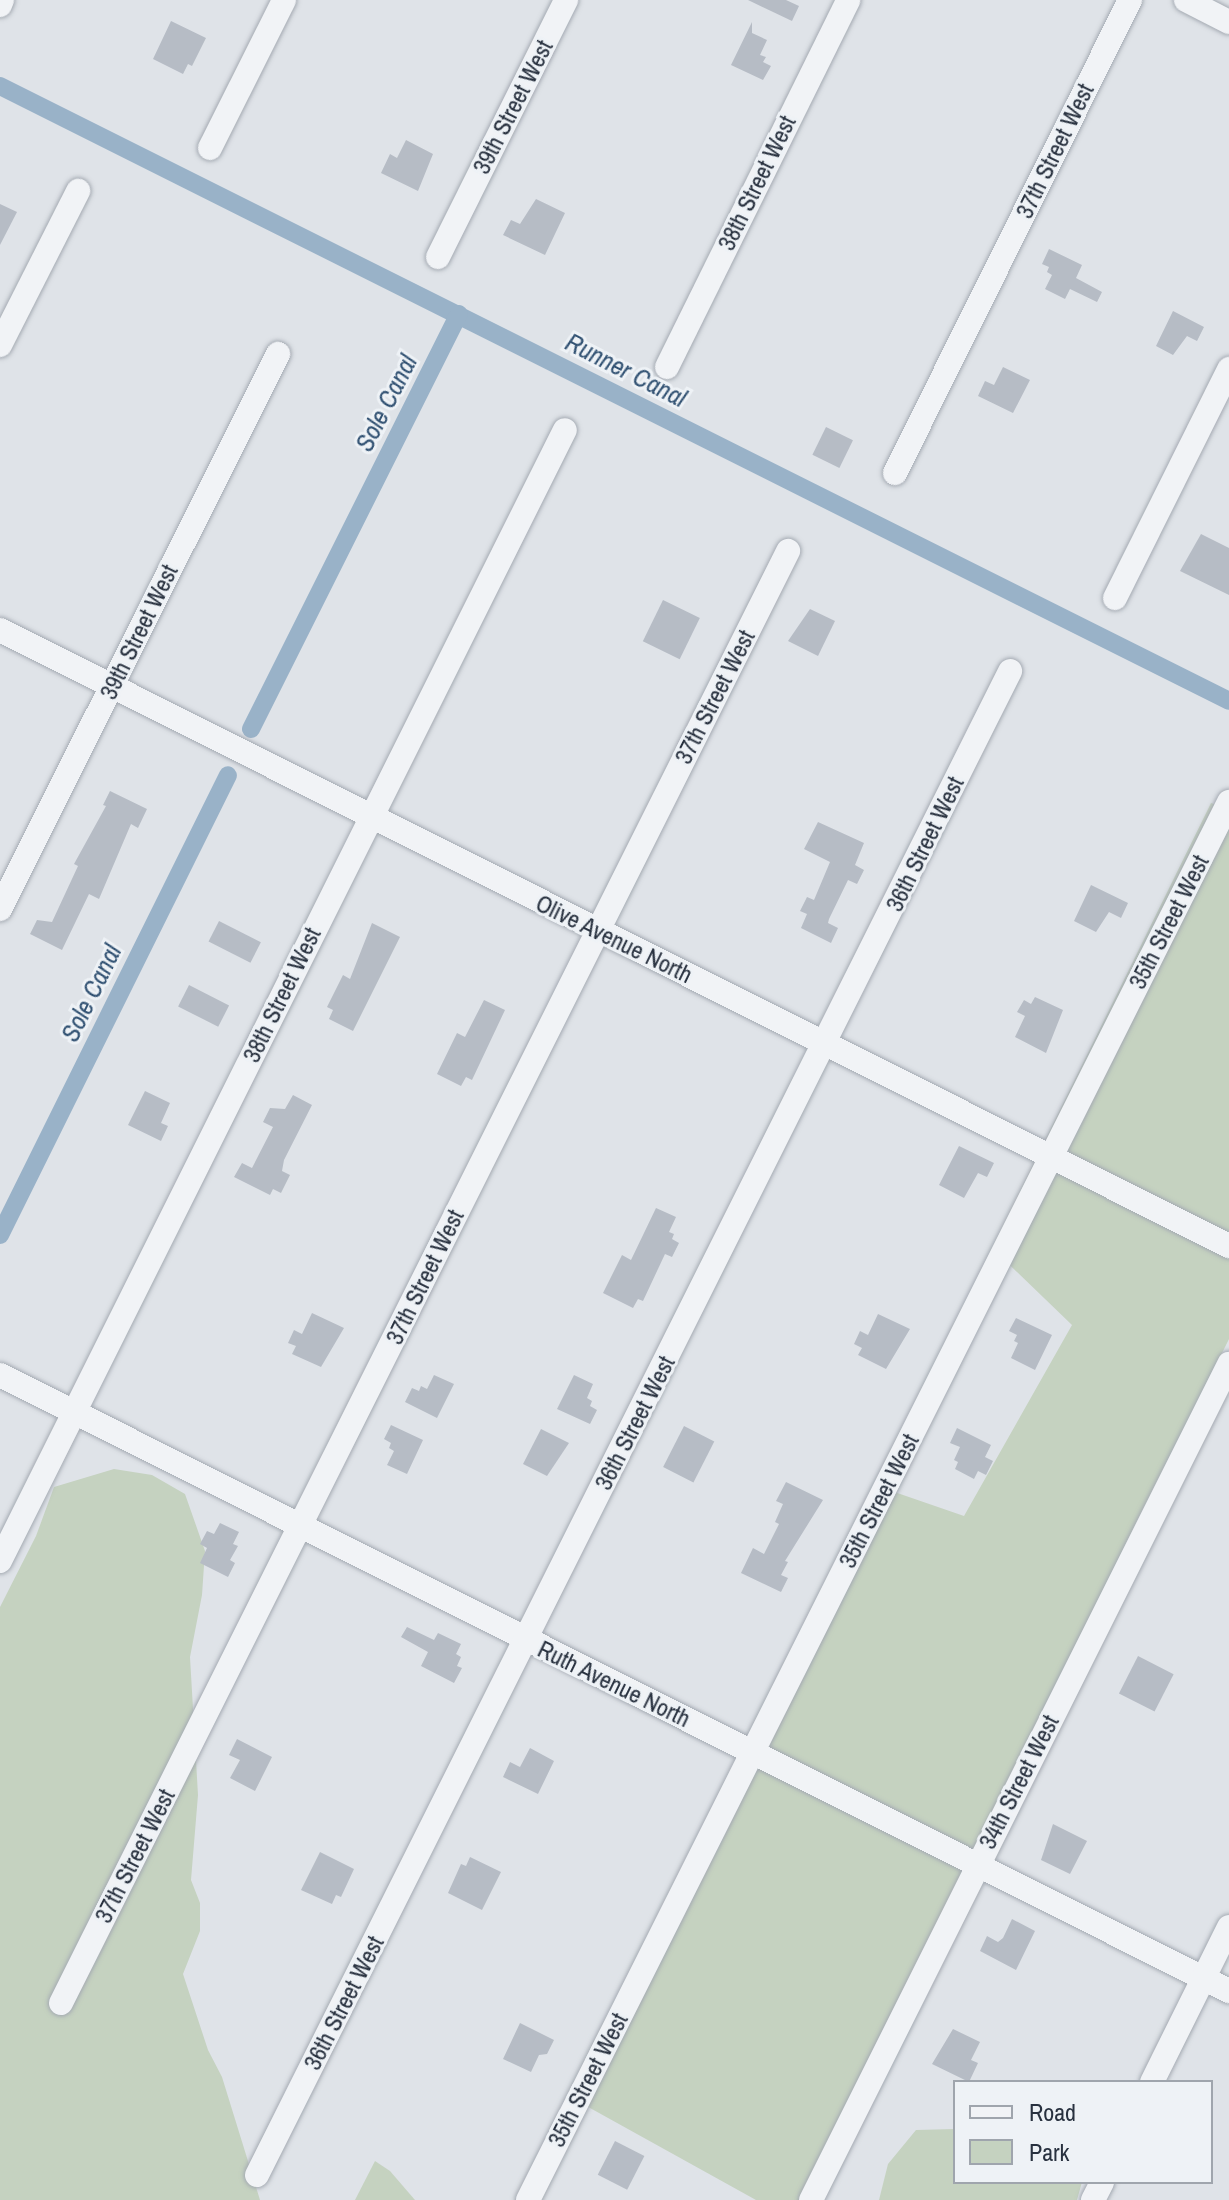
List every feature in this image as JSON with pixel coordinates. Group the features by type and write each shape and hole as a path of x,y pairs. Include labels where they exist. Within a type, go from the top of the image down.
{"street":[{"path":"210,148 284,0"},
{"name":"39th Street West","path":"438,257 566,0"},
{"name":"38th Street West","path":"667,367 848,0"},
{"name":"37th Street West","path":"895,473 1130,0"},
{"path":"1186,0 1229,22"},
{"path":"0,345 78,191"},
{"name":"39th Street West","path":"0,909 278,354"},
{"path":"1115,598 1229,369"},
{"name":"38th Street West","path":"0,1561 565,430"},
{"name":"37th Street West","path":"61,2003 788,551"},
{"name":"Olive Avenue North","path":"0,630 1229,1246"},
{"name":"36th Street West","path":"257,2175 1010,671"},
{"name":"35th Street West","path":"528,2200 1229,802"},
{"name":"34th Street West","path":"811,2200 1229,1364"},
{"name":"Ruth Avenue North","path":"0,1375 1229,1991"},
{"path":"1153,2080 1229,1927"}],"green space":[{"path":"1211,803 1229,809 1229,1339 800,2200 756,2200 581,2103 877,1486 964,1516 1072,1325 992,1248"},
{"path":"114,1469 152,1475 185,1494 205,1551 202,1595 190,1657 198,1795 191,1880 200,1903 200,1931 183,1974 208,2050 222,2077 260,2200 0,2200 0,1607 36,1536 54,1487"},
{"path":"953,2129 953,2184 1081,2184 1077,2200 879,2200 888,2164 916,2130"},
{"path":"375,2161 390,2171 415,2200 355,2200"}],"building":[{"path":"748,0 786,0 799,6 792,21"},
{"path":"171,21 206,38 192,66 188,64 183,74 153,59"},
{"path":"752,22 752,33 767,40 760,55 766,57 763,62 771,66 763,80 731,65"},
{"path":"406,140 433,154 418,191 381,173 390,154 397,158"},
{"path":"536,199 565,213 545,255 503,235 511,220 520,224"},
{"path":"0,204 17,212 0,245"},
{"path":"1049,249 1082,265 1076,278 1102,292 1097,302 1070,289 1065,299 1045,289 1052,275 1047,272 1049,267 1042,264"},
{"path":"1173,311 1204,327 1197,341 1187,336 1173,355 1156,346"},
{"path":"1003,367 1030,380 1013,413 978,396 985,381 994,385"},
{"path":"826,427 853,440 839,468 812,455"},
{"path":"1201,534 1229,548 1229,595 1180,571"},
{"path":"663,600 700,618 680,659 643,641"},
{"path":"810,609 835,621 818,656 788,641"},
{"path":"110,791 147,809 138,828 131,824 99,899 89,894 62,950 30,934 37,920 52,922 78,866 74,864 106,806 103,805"},
{"path":"818,822 864,843 855,865 864,870 857,884 848,880 829,919 828,923 838,928 831,943 801,928 807,914 800,911 807,897 814,900 830,862 804,849"},
{"path":"1091,885 1128,903 1121,918 1109,912 1096,932 1074,921"},
{"path":"219,921 261,942 250,963 209,941"},
{"path":"372,923 400,937 353,1031 329,1019 333,1010 327,1007 343,975 350,979"},
{"path":"189,985 229,1005 218,1027 178,1006"},
{"path":"1035,997 1063,1010 1046,1053 1015,1037 1025,1016 1017,1012 1024,1000 1031,1004"},
{"path":"484,1000 505,1010 472,1080 466,1077 461,1086 437,1074 457,1033 465,1037"},
{"path":"145,1091 170,1103 161,1123 168,1126 161,1141 128,1125"},
{"path":"293,1095 312,1105 284,1160 282,1171 290,1175 281,1193 273,1189 270,1195 234,1177 242,1163 252,1168 273,1127 263,1122 270,1108 285,1109"},
{"path":"959,1146 994,1163 987,1177 978,1173 964,1198 939,1185"},
{"path":"656,1208 676,1217 669,1232 674,1234 672,1239 679,1243 672,1257 665,1254 643,1301 638,1299 633,1308 603,1293 622,1255 631,1260"},
{"path":"312,1313 344,1328 321,1367 292,1354 296,1346 288,1343 294,1330 302,1334"},
{"path":"878,1314 910,1329 886,1369 858,1355 862,1348 854,1344 860,1331 868,1335"},
{"path":"1016,1318 1052,1335 1035,1370 1011,1358 1018,1343 1014,1341 1017,1335 1009,1331"},
{"path":"434,1375 454,1384 437,1418 405,1402 412,1388 419,1391 421,1386 427,1389"},
{"path":"574,1375 593,1384 587,1398 592,1401 590,1406 597,1410 590,1424 557,1409"},
{"path":"391,1425 423,1440 407,1474 387,1465 394,1451 389,1448 391,1443 384,1439"},
{"path":"684,1426 714,1441 693,1482 663,1467"},
{"path":"957,1428 991,1445 985,1457 993,1461 986,1475 978,1471 974,1479 955,1469 958,1462 954,1460 960,1447 950,1443"},
{"path":"541,1429 569,1443 547,1476 523,1464"},
{"path":"786,1482 823,1500 785,1561 788,1562 781,1575 788,1578 781,1592 741,1573 753,1548 764,1554 779,1524 775,1522 783,1504 776,1501"},
{"path":"220,1523 239,1532 233,1544 238,1546 230,1560 235,1563 228,1577 200,1563 207,1548 200,1544 207,1531 214,1534"},
{"path":"407,1627 434,1640 438,1633 461,1644 456,1654 461,1657 457,1666 462,1668 454,1683 421,1666 428,1652 401,1637"},
{"path":"1138,1656 1174,1674 1155,1712 1119,1693"},
{"path":"237,1739 272,1757 255,1791 230,1778 240,1760 229,1755"},
{"path":"530,1748 554,1761 538,1794 503,1777 510,1762 520,1767"},
{"path":"1053,1824 1087,1841 1070,1874 1041,1860"},
{"path":"320,1852 354,1869 341,1897 336,1895 332,1904 301,1890"},
{"path":"470,1857 501,1872 482,1910 448,1893 461,1864 466,1866"},
{"path":"1012,1919 1035,1931 1016,1970 980,1951 987,1936 998,1942 1003,1938"},
{"path":"520,2023 554,2040 547,2054 539,2055 531,2072 503,2059"},
{"path":"953,2029 980,2042 971,2060 978,2063 970,2080 932,2064"},
{"path":"615,2141 644,2156 627,2190 598,2175"}],"waterway":[{"name":"Runner Canal","path":"0,86 1229,701"},
{"name":"Sole Canal","path":"251,729 459,314"},
{"name":"Sole Canal","path":"0,1235 228,775"}]}
